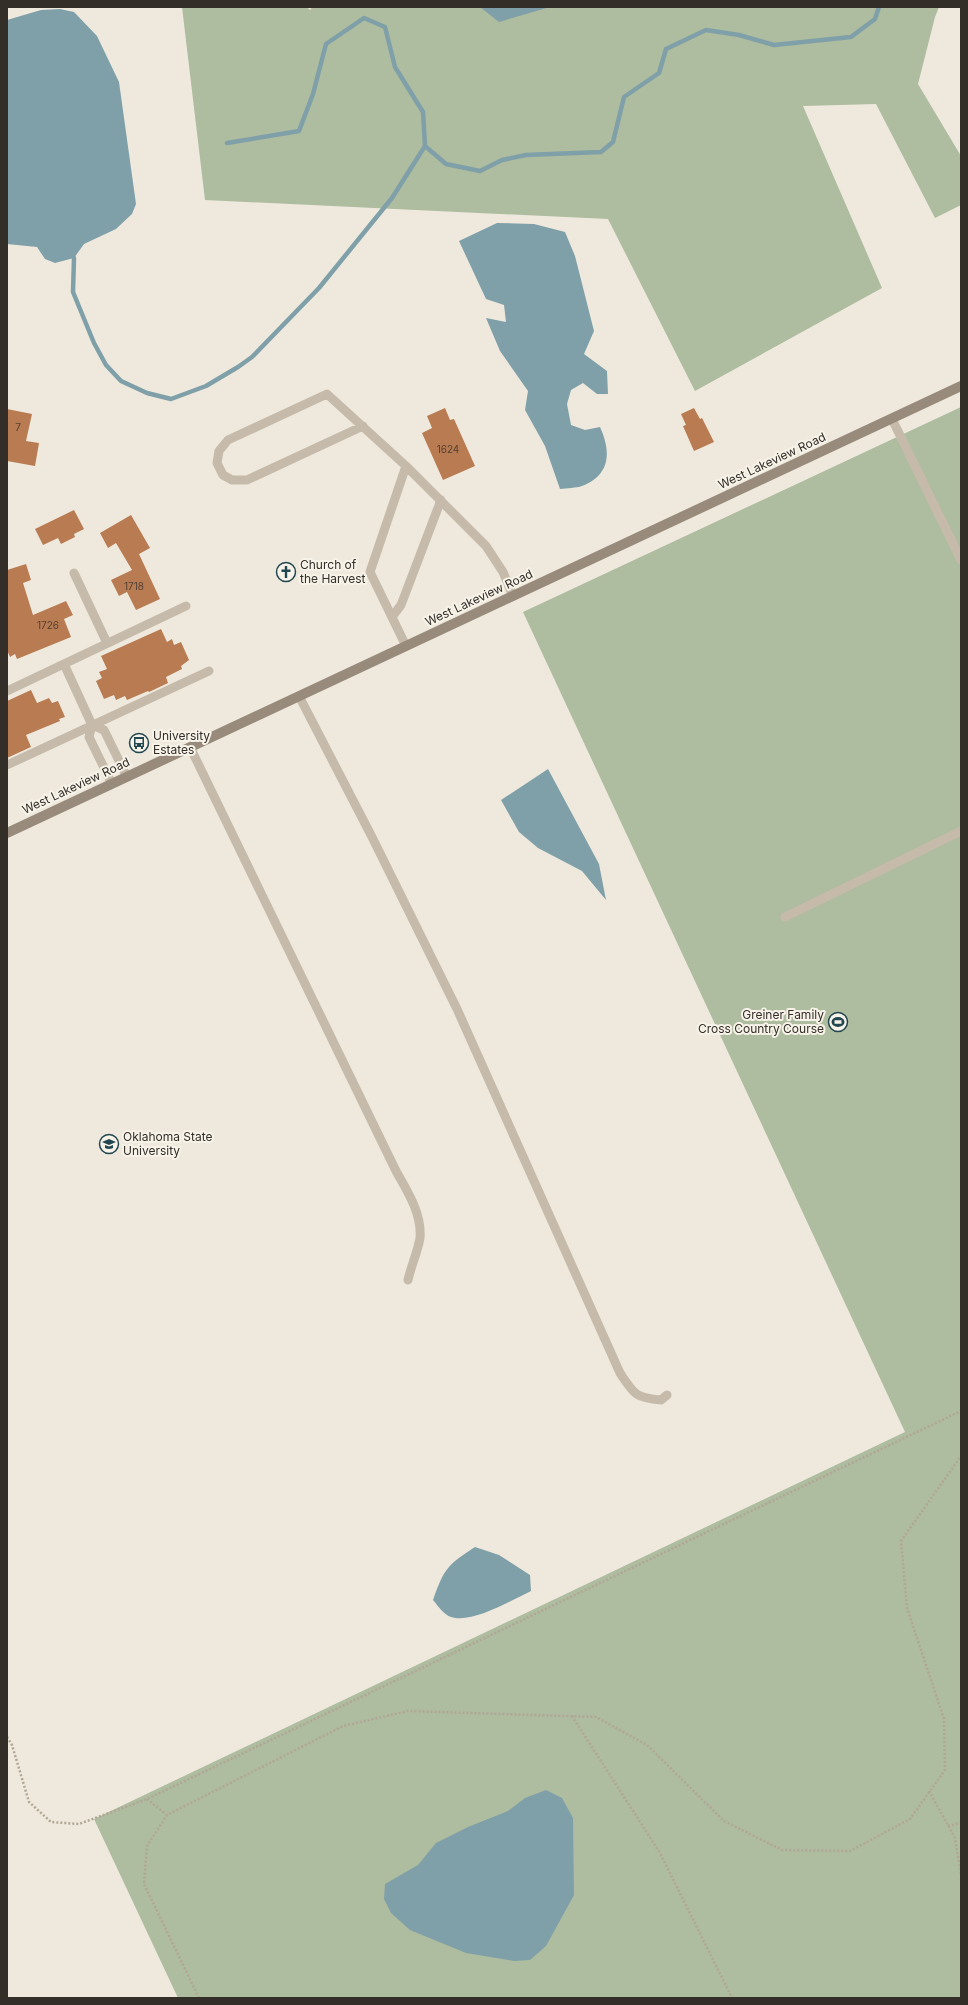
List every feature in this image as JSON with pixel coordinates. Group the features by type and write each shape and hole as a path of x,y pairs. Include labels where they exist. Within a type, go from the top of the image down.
{"main road":[{"name":"West Lakeview Road","path":"7,833 961,386"}],"lane":[{"path":"363,426 247,480 232,480 223,475 217,464 219,451 228,440 327,394 363,426 406,466 486,546 504,572 513,596"},
{"path":"892,419 961,560"},
{"path":"406,466 370,572 406,646"},
{"path":"392,618 400,605 441,500"},
{"path":"74,573 107,643"},
{"path":"7,690 186,606"},
{"path":"64,664 92,725 90,737 112,784"},
{"path":"7,764 209,671"},
{"path":"299,696 372,837 457,1009 620,1373 633,1392 644,1399 661,1400 667,1395"},
{"path":"92,725 104,730 127,777"},
{"path":"190,747 392,1164 411,1198 419,1221 420,1238 408,1280"},
{"path":"785,917 961,831"}],"path":[{"path":"7,1737 12,1745 29,1802 51,1822 79,1824 147,1799 961,1411"},
{"path":"199,1998 144,1884 147,1846 167,1815 343,1726 408,1711 596,1717 647,1745 724,1821 782,1850 850,1851 910,1819 945,1770 944,1719 907,1608 901,1540 961,1456"},
{"path":"572,1716 660,1853 732,1998"},
{"path":"929,1792 954,1838 961,1874"},
{"path":"147,1799 167,1815"},
{"path":"948,1826 961,1823"}],"green space":[{"path":"182,7 307,7 310,10 312,7 939,7 935,17 918,84 961,156 961,205 935,218 876,104 803,106 882,288 695,391 608,219 205,200"},
{"name":"Greiner Family Cross Country Course","path":"961,407 961,1998 178,1998 94,1819 905,1432 523,612"}],"water":[{"path":"480,7 550,7 499,22"},
{"path":"60,9 74,12 97,36 119,82 136,204 132,214 116,229 84,244 74,258 55,263 45,259 37,247 7,244 7,20 41,10"},
{"path":"497,223 534,224 565,232 575,256 594,331 584,354 607,371 608,394 597,394 583,383 571,390 567,404 571,425 585,430 600,427 606,445 606,461 599,476 582,486 560,489 545,446 525,410 528,391 500,351 486,318 506,322 504,305 486,299 459,241"},
{"path":"548,769 599,864 606,900 582,871 538,848 519,832 501,800"},
{"path":"475,1547 499,1555 530,1575 531,1591 481,1614 460,1618 448,1616 433,1600 440,1581 452,1564"},
{"path":"546,1790 562,1798 573,1818 574,1895 546,1946 530,1960 514,1961 466,1953 410,1930 391,1913 384,1899 385,1884 418,1865 436,1843 468,1827 508,1811 525,1798"}],"building":[{"path":"445,408 450,420 454,419 475,466 443,480 422,433 432,428 427,416"},
{"path":"694,408 700,419 702,418 714,442 694,451 683,426 686,425 681,414"},
{"path":"7,409 32,414 26,441 39,443 35,466 7,461"},
{"path":"74,510 84,529 74,534 75,537 61,544 58,538 43,545 35,529"},
{"path":"131,515 150,548 139,554 160,599 136,610 127,592 119,596 111,580 132,570 116,543 108,548 100,533"},
{"path":"26,564 31,580 23,583 33,615 66,601 73,615 64,619 71,637 17,659 15,654 10,657 7,650 7,570"},
{"path":"161,629 167,642 172,639 174,645 181,642 189,660 181,666 182,669 166,677 168,683 149,692 148,691 127,700 125,696 116,700 114,695 104,699 96,681 102,678 99,672 107,669 101,656"},
{"path":"31,690 37,703 49,698 52,703 58,701 65,717 59,719 60,721 26,735 31,747 7,758 7,701"}],"waterway":[{"path":"425,146 446,164 480,171 502,160 526,155 601,152 613,142 624,97 659,73 666,49 706,30 739,35 774,45 851,37 875,19 879,7"},
{"path":"74,258 73,292 94,343 106,365 121,381 147,393 171,399 206,386 252,357 319,288 392,198 425,146 423,112 395,67 385,27 364,18 326,44 313,94 299,131 227,143"}],"place":[{"name":"Church of the Harvest","path":"286,572"},
{"name":"University Estates","path":"139,743"},
{"name":"Greiner Family Cross Country Course","path":"838,1022"},
{"name":"Oklahoma State University","path":"109,1144"}]}
